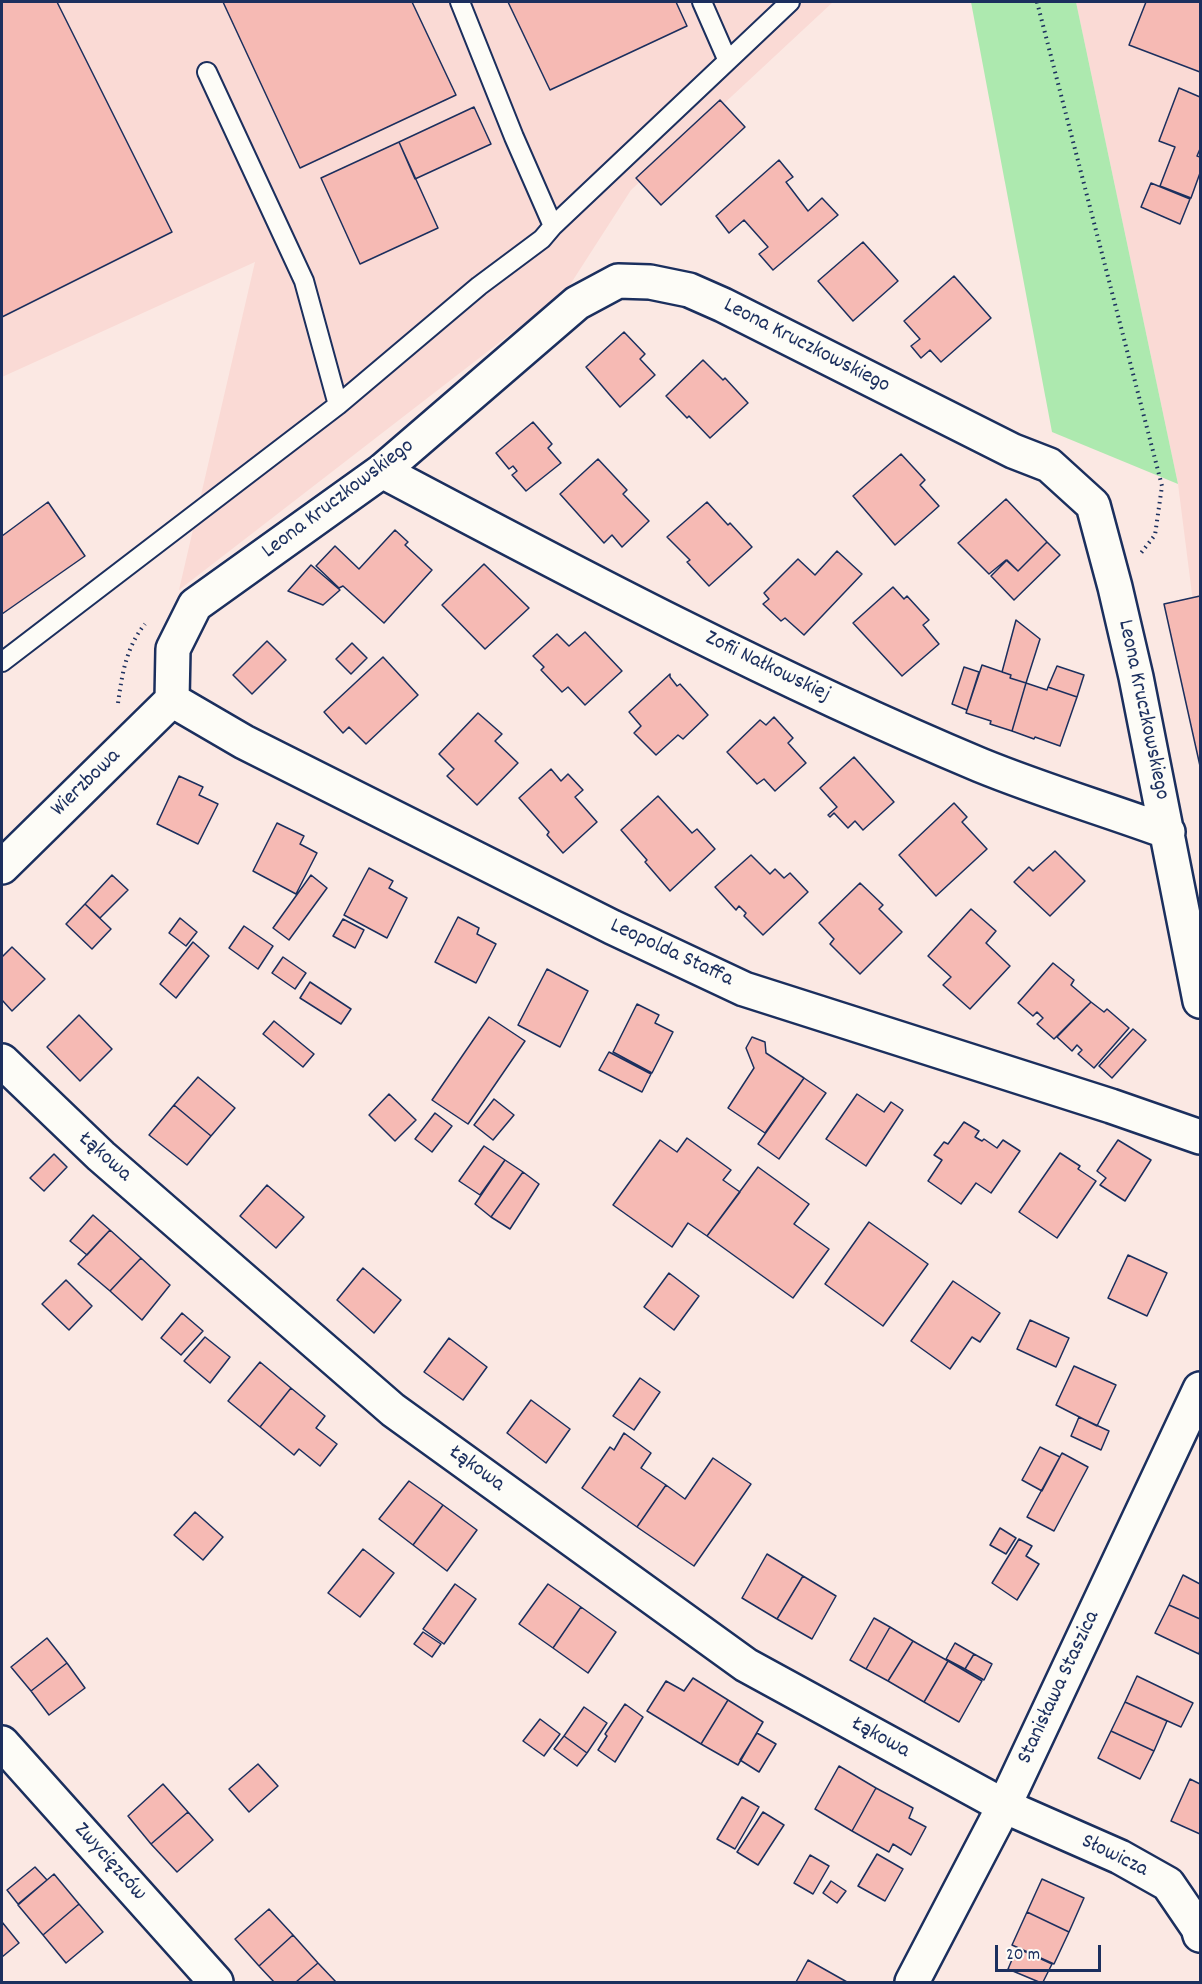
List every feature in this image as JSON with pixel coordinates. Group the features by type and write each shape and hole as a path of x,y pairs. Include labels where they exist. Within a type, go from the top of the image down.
{"street":[{"name":"Leona Kruczkowskiego","path":"172,700 173,649 195,605 382,471 577,303 618,281 650,282 689,290 1013,451 1049,465 1093,505 1136,677 1200,1001"},
{"name":"Zofii Nałkowskiej","path":"382,471 667,620 823,696 982,765 1168,832"},
{"name":"Wierzbowa","path":"2,867 172,700"},
{"name":"Leopolda Staffa","path":"172,700 244,742 612,927 744,989 1111,1106 1200,1137"},
{"name":"Łąkowa","path":"2,1061 101,1156 393,1410 746,1665 1004,1806"},
{"name":"Stanisława Staszica","path":"912,1983 1004,1806 1200,1389"},
{"name":"Zwycięzców","path":"2,1743 216,1983"},
{"name":"Słowicza","path":"1004,1806 1120,1857 1168,1884 1198,1928 1200,1935"}],"lane":[{"path":"460,2 552,226"},
{"path":"702,2 727,59"},
{"path":"2,662 338,405 479,286 542,239 552,226 790,2"},
{"path":"207,72 304,281 338,405"}],"path":[{"path":"1037,2 1162,486 1155,535 1115,587"},
{"path":"118,708 127,655 137,633 150,616"}],"shaded area":[{"path":"2,2 833,2 631,190 566,291 179,590 255,262 2,377"},
{"path":"1076,2 1200,2 1200,657 1178,484"}],"green space":[{"path":"971,2 1076,2 1178,484 1052,432"}],"building":[{"path":"2,2 57,2 172,232 2,317"},
{"path":"223,2 412,2 456,95 300,168"},
{"path":"508,2 676,2 687,26 550,90"},
{"path":"1146,2 1200,2 1200,72 1129,45"},
{"path":"1179,88 1200,97 1200,149 1197,156 1200,157 1200,173 1191,198 1160,186 1175,147 1159,141"},
{"path":"720,100 745,127 661,205 636,178"},
{"path":"474,107 491,144 415,179 399,142"},
{"path":"399,142 438,228 360,264 321,178"},
{"path":"779,160 793,177 786,182 808,211 822,198 838,215 773,270 759,254 768,247 744,220 729,233 716,216"},
{"path":"1151,183 1190,199 1180,224 1141,207"},
{"path":"863,242 898,281 853,321 818,281"},
{"path":"954,276 991,318 941,362 930,350 921,358 911,346 920,339 904,321"},
{"path":"624,332 645,354 640,359 655,375 620,407 586,367"},
{"path":"703,360 723,380 725,378 748,403 710,438 666,396"},
{"path":"533,422 552,444 548,448 561,463 526,491 512,475 517,471 513,466 509,469 496,453"},
{"path":"901,454 925,480 920,485 939,506 895,545 853,496"},
{"path":"598,459 627,490 623,494 649,521 622,547 612,535 604,543 560,494"},
{"path":"1006,499 1047,542 1018,571 1006,560 989,574 958,543"},
{"path":"48,502 85,556 2,614 2,536"},
{"path":"707,502 752,547 709,586 687,562 690,560 667,537"},
{"path":"395,530 408,542 405,545 432,570 384,623 343,586 339,588 316,566 335,546 359,569"},
{"path":"1047,542 1060,555 1014,600 991,576 1007,560 1018,571"},
{"path":"837,551 862,574 804,635 785,618 781,621 763,604 769,599 764,593 798,559 815,575"},
{"path":"484,564 529,608 485,649 442,605"},
{"path":"311,565 340,590 323,605 288,591"},
{"path":"893,587 904,599 907,596 929,620 923,625 939,644 902,676 853,623"},
{"path":"1200,596 1200,766 1164,604"},
{"path":"1016,620 1040,639 1026,683 1010,678 1011,675 1002,672"},
{"path":"585,632 622,671 585,705 568,687 562,692 541,670 544,667 533,656 557,634 569,646"},
{"path":"267,641 286,660 252,694 233,675"},
{"path":"352,643 367,658 351,674 336,659"},
{"path":"383,657 418,695 366,744 349,727 343,733 324,712"},
{"path":"982,665 1026,683 1012,731 966,713"},
{"path":"1057,666 1084,675 1077,697 1048,687"},
{"path":"964,667 979,672 967,710 952,704"},
{"path":"670,674 677,686 680,684 708,715 683,739 678,735 656,755 634,733 641,726 629,712"},
{"path":"1026,683 1047,690 1048,687 1077,697 1060,746 1012,731"},
{"path":"478,713 502,734 495,741 518,763 477,805 447,776 454,769 439,754"},
{"path":"774,717 793,738 788,743 806,763 775,791 764,779 757,784 727,752 760,720 766,725"},
{"path":"854,757 894,802 863,830 855,821 848,828 834,813 830,817 828,815 837,807 820,788"},
{"path":"551,769 561,781 568,774 583,790 575,797 597,822 563,853 547,835 549,832 519,798"},
{"path":"179,776 203,787 199,795 218,804 198,844 157,824"},
{"path":"658,796 692,833 697,829 715,849 670,891 621,830"},
{"path":"954,803 967,817 962,822 987,849 936,896 899,855"},
{"path":"277,823 304,836 300,844 317,853 296,894 253,871"},
{"path":"1055,851 1085,881 1050,916 1014,882 1029,867 1033,871"},
{"path":"751,855 770,874 775,869 784,878 790,873 808,892 763,935 744,916 746,913 739,906 736,910 715,887"},
{"path":"369,868 393,881 389,888 407,898 387,938 344,915"},
{"path":"112,875 128,890 100,918 85,904"},
{"path":"311,875 327,888 289,940 273,928"},
{"path":"860,883 883,905 879,909 902,932 860,974 830,944 834,939 819,923"},
{"path":"85,904 111,929 92,949 66,924"},
{"path":"971,909 996,931 986,943 1010,966 970,1009 943,985 951,977 928,956"},
{"path":"458,917 479,928 477,934 496,944 476,983 435,962"},
{"path":"180,918 197,932 186,946 169,933"},
{"path":"343,919 364,930 355,948 333,936"},
{"path":"244,926 273,946 258,969 229,948"},
{"path":"193,942 209,956 176,998 160,984"},
{"path":"12,947 45,979 12,1011 2,1000 2,957"},
{"path":"283,957 306,973 295,989 272,973"},
{"path":"1053,963 1074,980 1071,985 1091,1002 1054,1039 1037,1024 1043,1018 1037,1012 1033,1016 1018,1003"},
{"path":"547,969 588,991 560,1047 518,1025"},
{"path":"310,982 351,1009 341,1024 300,998"},
{"path":"1091,1002 1104,1012 1107,1009 1129,1028 1094,1068 1078,1054 1082,1050 1077,1045 1072,1051 1057,1037"},
{"path":"637,1004 659,1015 655,1023 673,1032 652,1073 613,1052"},
{"path":"79,1015 112,1049 80,1081 47,1047"},
{"path":"489,1017 525,1041 468,1124 432,1100"},
{"path":"274,1021 314,1054 303,1067 263,1034"},
{"path":"1133,1029 1146,1040 1112,1078 1099,1066"},
{"path":"752,1037 765,1042 766,1053 804,1078 765,1133 728,1108 754,1068 746,1048"},
{"path":"609,1052 651,1074 642,1092 599,1070"},
{"path":"198,1077 235,1108 211,1136 174,1105"},
{"path":"804,1078 826,1093 779,1159 758,1144"},
{"path":"389,1094 416,1120 395,1141 369,1115"},
{"path":"857,1094 884,1112 891,1102 903,1110 866,1166 826,1139"},
{"path":"494,1099 514,1115 493,1140 474,1125"},
{"path":"174,1105 211,1136 187,1165 149,1135"},
{"path":"435,1113 452,1126 432,1152 415,1139"},
{"path":"964,1122 979,1131 975,1137 982,1141 984,1139 997,1148 1003,1140 1020,1151 991,1193 976,1183 961,1204 928,1181 942,1160 934,1155 944,1142 948,1144"},
{"path":"687,1138 731,1170 723,1180 740,1192 707,1236 688,1223 672,1247 613,1205 660,1140 677,1152"},
{"path":"1118,1140 1151,1160 1125,1201 1100,1185 1106,1178 1097,1171"},
{"path":"484,1146 505,1160 480,1195 459,1181"},
{"path":"1060,1153 1080,1166 1078,1169 1096,1181 1057,1238 1019,1212"},
{"path":"54,1154 67,1167 44,1191 30,1178"},
{"path":"505,1160 523,1172 491,1217 475,1204"},
{"path":"758,1167 809,1204 794,1224 829,1249 793,1298 707,1236"},
{"path":"523,1172 539,1184 510,1229 491,1217"},
{"path":"267,1185 304,1217 276,1248 240,1216"},
{"path":"93,1215 110,1230 87,1255 70,1241"},
{"path":"869,1222 928,1264 883,1326 825,1284"},
{"path":"110,1230 141,1258 110,1291 78,1264"},
{"path":"1128,1255 1167,1273 1147,1316 1108,1298"},
{"path":"141,1258 170,1285 142,1320 110,1291"},
{"path":"363,1268 401,1300 374,1333 337,1300"},
{"path":"669,1273 699,1296 674,1330 644,1307"},
{"path":"66,1280 92,1306 69,1330 42,1304"},
{"path":"953,1281 1000,1313 980,1342 972,1337 950,1369 911,1341"},
{"path":"182,1313 203,1331 181,1355 161,1338"},
{"path":"1030,1320 1069,1338 1056,1367 1017,1349"},
{"path":"205,1337 230,1357 210,1383 184,1361"},
{"path":"449,1338 487,1367 463,1400 424,1372"},
{"path":"260,1362 291,1388 260,1427 228,1401"},
{"path":"1074,1366 1116,1385 1097,1426 1056,1405"},
{"path":"640,1378 660,1392 634,1430 613,1416"},
{"path":"291,1388 325,1416 316,1428 337,1444 320,1466 299,1449 294,1455 260,1427"},
{"path":"531,1400 570,1429 546,1463 507,1433"},
{"path":"1079,1417 1109,1431 1101,1450 1071,1436"},
{"path":"624,1433 651,1453 641,1468 666,1485 637,1527 582,1488 610,1447 614,1450"},
{"path":"1040,1447 1060,1457 1042,1491 1022,1480"},
{"path":"1062,1453 1088,1467 1054,1531 1027,1517"},
{"path":"713,1458 751,1484 694,1566 637,1527 666,1485 685,1499"},
{"path":"409,1481 443,1505 413,1545 379,1519"},
{"path":"443,1505 477,1530 447,1571 413,1545"},
{"path":"195,1512 223,1537 203,1560 174,1535"},
{"path":"1000,1528 1016,1538 1006,1554 990,1545"},
{"path":"1019,1539 1032,1546 1026,1556 1039,1564 1017,1600 992,1583"},
{"path":"363,1549 394,1573 360,1617 328,1593"},
{"path":"767,1554 803,1576 777,1619 742,1598"},
{"path":"1183,1575 1200,1584 1200,1619 1169,1605"},
{"path":"803,1576 836,1596 812,1639 777,1619"},
{"path":"455,1584 476,1599 444,1644 423,1629"},
{"path":"548,1584 581,1607 553,1648 519,1624"},
{"path":"1169,1605 1200,1619 1199,1654 1155,1633"},
{"path":"581,1607 616,1632 588,1673 553,1648"},
{"path":"874,1618 890,1627 866,1669 850,1660"},
{"path":"890,1627 913,1641 888,1681 866,1669"},
{"path":"423,1632 441,1644 432,1657 414,1644"},
{"path":"47,1638 67,1663 31,1691 11,1667"},
{"path":"913,1641 948,1661 924,1702 888,1681"},
{"path":"955,1643 974,1654 965,1669 946,1659"},
{"path":"974,1654 992,1664 984,1680 965,1669"},
{"path":"948,1661 982,1681 959,1722 924,1702"},
{"path":"67,1663 85,1688 49,1715 31,1691"},
{"path":"1137,1676 1193,1703 1181,1727 1125,1702"},
{"path":"693,1678 728,1700 701,1744 647,1711 666,1681 684,1691"},
{"path":"728,1700 763,1722 738,1765 701,1744"},
{"path":"1125,1702 1167,1721 1154,1751 1111,1731"},
{"path":"625,1704 643,1717 615,1762 598,1750 607,1736 605,1734"},
{"path":"584,1707 607,1723 587,1753 564,1736"},
{"path":"540,1719 560,1734 544,1756 523,1741"},
{"path":"1111,1731 1154,1751 1140,1779 1098,1758"},
{"path":"757,1733 776,1744 759,1772 740,1760"},
{"path":"564,1736 587,1753 577,1766 554,1749"},
{"path":"258,1764 278,1786 249,1812 229,1789"},
{"path":"839,1766 876,1788 852,1831 815,1809"},
{"path":"1190,1779 1200,1784 1200,1834 1171,1821"},
{"path":"163,1784 188,1812 151,1844 128,1816"},
{"path":"876,1788 913,1808 909,1818 926,1827 911,1855 893,1844 889,1852 852,1831"},
{"path":"742,1797 759,1807 735,1849 717,1839"},
{"path":"188,1812 213,1840 177,1872 151,1844"},
{"path":"763,1812 784,1825 758,1865 737,1852"},
{"path":"877,1854 903,1869 885,1901 858,1886"},
{"path":"810,1855 829,1866 813,1894 794,1883"},
{"path":"35,1867 47,1880 18,1904 7,1890"},
{"path":"54,1874 79,1904 43,1935 18,1905"},
{"path":"1042,1879 1084,1898 1069,1932 1027,1912"},
{"path":"831,1881 846,1891 837,1903 823,1893"},
{"path":"79,1904 103,1932 66,1963 43,1935"},
{"path":"269,1909 293,1935 259,1966 235,1939"},
{"path":"1027,1912 1069,1932 1054,1964 1012,1945"},
{"path":"2,1922 19,1943 2,1957"},
{"path":"293,1935 318,1963 296,1982 274,1982 259,1966"},
{"path":"1017,1948 1052,1964 1043,1982 1008,1969"},
{"path":"808,1960 847,1982 796,1982"},
{"path":"318,1963 336,1982 296,1982"}]}
